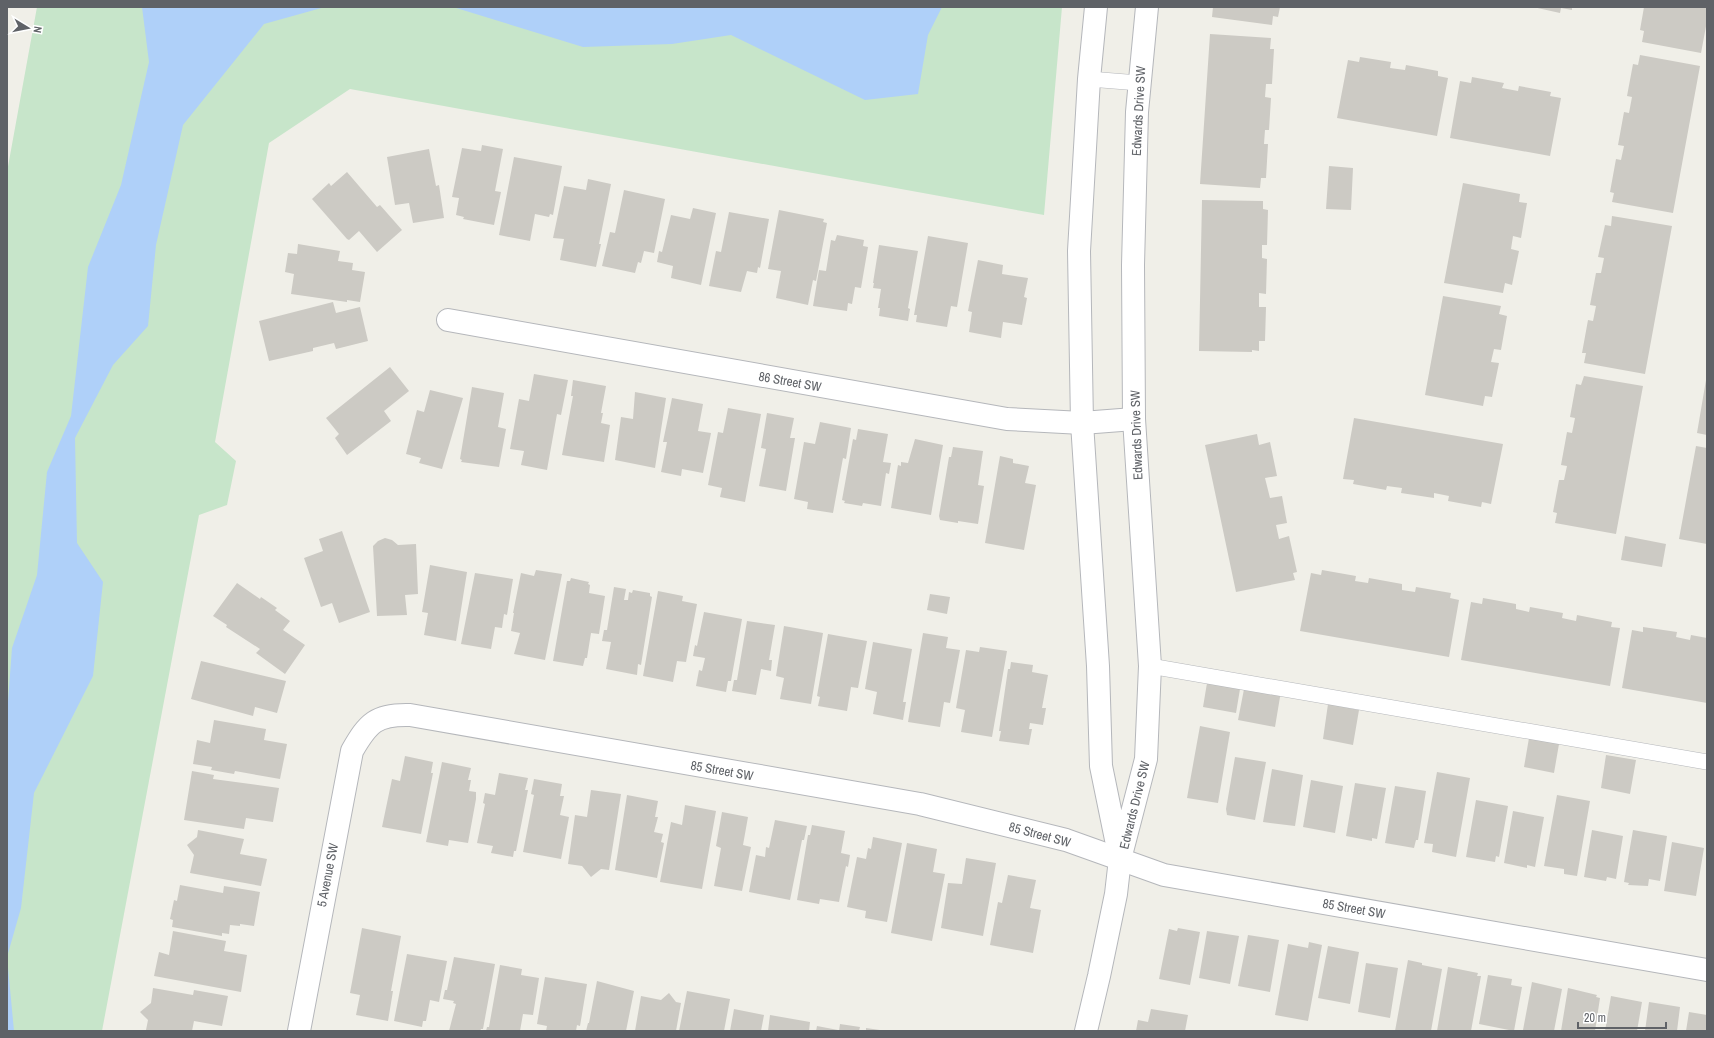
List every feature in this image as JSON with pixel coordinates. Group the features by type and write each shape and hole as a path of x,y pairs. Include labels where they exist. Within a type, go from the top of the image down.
{"street":[{"name":"Edwards Drive SW","path":"1096,7 1089,79 1079,251 1082,423 1098,666 1101,766 1120,859"},
{"name":"Edwards Drive SW","path":"1086,1031 1105,946 1120,859 1146,759 1150,666 1134,418 1133,265 1139,83 1147,7"},
{"name":"86 Street SW","path":"448,320 1007,419 1082,423 1134,418"},
{"name":"85 Street SW","path":"371,724 384,716 410,715 920,804 1066,840 1164,875 1707,970"},
{"name":"5 Avenue SW","path":"299,1031 347,768 352,751 361,735 371,724"}],"lane":[{"path":"1089,79 1139,83"},
{"path":"1150,666 1707,762"}],"green space":[{"path":"37,7 1062,7 1044,215 350,89 269,143 215,442 236,461 227,505 199,515 102,1031 7,1031 7,172"}],"water":[{"path":"142,7 325,7 264,24 183,125 156,245 148,326 113,365 75,438 77,543 103,582 93,676 34,793 21,908 7,957 7,715 12,648 37,575 47,472 71,416 88,267 121,185 149,62"},
{"path":"453,7 942,7 928,35 918,94 865,100 731,35 672,44 583,47"},
{"path":"7,957 14,1031 7,1031"}],"building":[{"path":"1213,7 1280,7 1278,17 1273,16 1272,25 1212,17"},
{"path":"1533,7 1572,7 1572,10 1561,8 1560,13"},
{"path":"1644,7 1707,7 1707,21 1701,53 1642,42 1644,31 1640,30"},
{"path":"1210,34 1271,38 1270,49 1274,49 1272,84 1266,84 1265,97 1271,98 1269,130 1265,130 1264,144 1268,144 1266,178 1261,178 1260,188 1200,184"},
{"path":"1640,55 1700,66 1673,213 1612,202 1614,193 1610,192 1616,159 1621,160 1624,146 1618,145 1624,112 1629,113 1632,97 1627,96 1633,64 1638,65"},
{"path":"1360,57 1391,62 1390,68 1405,70 1406,65 1438,71 1438,76 1448,78 1437,136 1337,118 1348,60 1359,62"},
{"path":"1472,77 1504,83 1502,88 1518,91 1519,86 1551,92 1550,96 1561,98 1550,156 1450,138 1460,81 1471,83"},
{"path":"482,145 503,149 495,191 501,192 494,225 463,219 464,217 456,215 459,198 452,197 462,148 481,151"},
{"path":"429,149 436,186 439,185 444,218 413,223 409,203 395,205 387,157"},
{"path":"514,157 562,166 553,215 550,214 549,217 535,214 530,241 499,235"},
{"path":"1329,166 1353,168 1351,210 1326,209"},
{"path":"347,172 377,207 380,205 402,230 377,252 359,231 349,240 347,239 312,199 329,183 331,186"},
{"path":"588,179 611,184 596,267 560,260 564,239 553,238 564,186 586,190"},
{"path":"1463,183 1520,194 1519,202 1527,203 1521,238 1513,236 1511,249 1519,251 1512,285 1505,283 1503,293 1444,283"},
{"path":"624,190 665,199 654,253 644,251 641,263 638,262 635,273 602,266 610,232 615,233"},
{"path":"1202,200 1263,201 1263,209 1268,210 1267,245 1262,245 1262,258 1267,259 1266,294 1259,293 1259,307 1266,307 1265,341 1259,341 1259,351 1199,351"},
{"path":"693,208 716,213 701,285 671,278 673,266 657,262 659,251 662,252 671,215 690,219"},
{"path":"779,210 824,219 823,222 827,223 816,281 813,280 808,305 776,298 781,271 768,269"},
{"path":"729,212 769,219 760,268 758,267 757,273 747,271 741,292 709,286 716,251 721,252"},
{"path":"1612,216 1672,226 1645,374 1584,363 1586,353 1582,353 1588,320 1593,321 1596,306 1590,305 1596,273 1601,273 1604,258 1598,257 1605,225 1611,226"},
{"path":"837,235 864,240 863,246 868,247 861,288 855,287 852,304 848,303 847,311 813,306 819,270 826,271 831,240 835,241"},
{"path":"928,236 968,243 957,307 951,306 947,327 916,322 917,315 914,315"},
{"path":"298,244 340,251 338,261 353,263 352,270 365,272 360,302 347,300 347,302 291,294 294,274 285,272 288,253 297,254"},
{"path":"879,245 918,251 908,308 910,309 908,321 879,316 880,308 878,308 881,289 873,288 873,283"},
{"path":"978,260 1003,265 1002,274 1028,278 1024,297 1027,298 1022,325 1003,322 1001,338 969,332 972,312 968,311"},
{"path":"1443,296 1501,306 1499,314 1507,316 1501,350 1494,349 1491,362 1499,363 1492,397 1485,396 1483,406 1425,395"},
{"path":"333,302 336,313 360,307 368,341 336,349 334,343 313,348 313,351 269,361 259,321"},
{"path":"390,367 409,391 384,411 391,421 347,455 335,438 339,434 326,418"},
{"path":"534,374 568,380 561,415 557,414 547,470 521,465 524,451 510,449 519,399 529,401"},
{"path":"1584,376 1643,386 1616,534 1555,523 1557,513 1553,512 1559,480 1564,480 1567,466 1561,465 1567,432 1572,433 1575,418 1570,417 1576,384 1581,385"},
{"path":"573,380 606,386 601,413 603,413 601,423 610,425 604,462 562,455 573,396 571,396"},
{"path":"1707,380 1707,435 1697,433"},
{"path":"472,387 504,393 498,427 506,429 499,467 461,462 462,460 460,459"},
{"path":"430,390 463,398 442,469 419,463 421,458 406,454 417,410 424,412"},
{"path":"635,392 666,398 655,468 615,460 621,417 633,419"},
{"path":"672,398 703,404 698,431 711,433 703,473 682,469 681,476 661,472 667,442 663,442"},
{"path":"728,408 761,414 745,502 720,497 722,488 708,485 718,432 723,433"},
{"path":"767,413 794,418 790,438 795,438 786,491 759,486 766,449 761,448"},
{"path":"1354,418 1503,444 1491,504 1482,502 1481,507 1448,501 1449,496 1434,493 1434,498 1401,493 1402,488 1387,486 1386,490 1353,484 1354,480 1343,479"},
{"path":"820,422 851,428 846,459 843,458 833,513 807,509 808,502 794,499 804,442 815,444"},
{"path":"858,429 888,434 883,462 891,463 889,474 886,473 881,506 863,503 862,506 844,503 845,501 842,500 853,439 856,440"},
{"path":"1257,434 1259,445 1270,442 1277,476 1265,478 1270,498 1282,496 1287,523 1276,525 1279,539 1289,536 1297,572 1293,573 1295,580 1236,592 1205,445"},
{"path":"915,439 943,445 931,515 891,508 898,465 901,466 901,462 908,463"},
{"path":"1696,446 1707,448 1707,544 1679,539"},
{"path":"953,447 983,451 978,485 984,486 978,524 940,520 939,516 949,457 951,457"},
{"path":"1000,456 1013,459 1013,463 1029,466 1025,483 1036,485 1024,550 985,543"},
{"path":"342,531 370,612 339,623 332,603 321,607 304,558 323,551 319,539"},
{"path":"1625,536 1666,544 1662,567 1621,560"},
{"path":"385,538 392,540 398,545 416,544 418,594 405,595 407,615 377,616 373,546 378,541"},
{"path":"430,565 467,572 456,641 424,635 428,613 422,612"},
{"path":"536,570 562,574 545,660 514,654 520,633 511,631 521,573 534,576"},
{"path":"1322,570 1356,576 1355,581 1368,583 1369,578 1402,584 1402,590 1415,592 1416,587 1451,593 1450,598 1459,600 1449,657 1300,631 1311,573 1321,575"},
{"path":"475,573 513,579 507,615 504,614 502,628 495,627 491,649 461,644"},
{"path":"571,578 589,582 589,593 605,596 599,634 591,633 587,658 585,658 583,666 553,661 567,581 570,581"},
{"path":"237,583 260,599 261,597 277,608 275,610 290,621 283,630 305,645 285,674 256,653 260,649 226,627 227,625 213,616"},
{"path":"614,587 626,589 624,600 628,600 629,592 632,593 633,590 650,593 650,596 652,597 641,665 638,664 637,675 606,669 611,642 602,641 604,630 607,630"},
{"path":"658,591 683,596 682,601 697,604 686,662 677,661 673,682 643,676"},
{"path":"930,594 950,597 947,614 927,610"},
{"path":"1483,598 1516,604 1516,609 1529,612 1530,607 1563,613 1562,618 1576,621 1577,615 1612,622 1611,627 1620,628 1610,686 1461,660 1471,602 1482,604"},
{"path":"704,612 742,619 731,681 728,681 726,692 696,686 699,670 702,671 705,658 693,656 695,645 697,646"},
{"path":"747,621 775,625 769,660 772,660 771,671 761,669 756,695 732,691 734,680 737,680"},
{"path":"784,626 823,633 811,704 780,699 784,678 776,676"},
{"path":"1643,627 1677,632 1676,637 1690,640 1691,635 1707,638 1707,703 1622,688 1632,630 1643,632"},
{"path":"923,633 948,637 946,648 960,650 950,703 944,702 940,727 908,722"},
{"path":"828,634 867,641 858,688 851,687 847,711 818,706 820,697 817,696"},
{"path":"873,642 912,649 903,702 906,702 903,720 873,714 877,692 865,689"},
{"path":"980,647 1007,651 992,737 961,732 965,710 956,708 966,650 979,652"},
{"path":"201,661 286,681 277,713 255,707 253,716 191,699"},
{"path":"1011,662 1033,665 1032,672 1048,675 1042,708 1046,708 1043,725 1030,723 1029,729 1032,729 1029,745 999,741 1001,731 999,731 1008,669 1010,669"},
{"path":"1208,677 1241,683 1236,713 1203,707"},
{"path":"1245,684 1281,691 1275,727 1238,720"},
{"path":"1328,704 1359,710 1353,745 1323,739"},
{"path":"214,720 266,729 264,740 287,744 280,779 235,771 234,774 211,770 212,767 193,764 197,740 210,743"},
{"path":"1200,726 1230,732 1218,803 1187,798"},
{"path":"1529,738 1559,744 1554,773 1524,767"},
{"path":"1606,755 1636,760 1630,794 1601,788"},
{"path":"405,756 433,762 431,773 433,773 421,834 382,827 392,779 400,781"},
{"path":"1235,757 1266,762 1255,820 1227,815 1226,809"},
{"path":"442,762 471,768 468,780 471,780 469,791 476,792 476,799 468,843 449,840 448,846 426,842"},
{"path":"1272,769 1303,775 1295,826 1263,822"},
{"path":"192,771 214,775 213,779 279,788 273,822 246,818 244,829 184,820"},
{"path":"1437,772 1470,778 1456,857 1432,852 1433,844 1424,843"},
{"path":"499,773 528,778 525,790 528,790 516,851 514,851 513,857 491,853 493,846 477,843 485,804 483,803 485,793 495,795"},
{"path":"534,779 562,784 560,796 564,796 560,815 569,817 561,859 523,852 534,795 531,794"},
{"path":"1311,780 1343,786 1335,833 1303,827"},
{"path":"1355,783 1386,788 1377,839 1372,838 1372,841 1346,836"},
{"path":"1395,786 1426,791 1418,840 1416,840 1414,848 1385,843"},
{"path":"591,790 621,794 609,870 601,869 591,877 582,866 568,864 575,815 587,817"},
{"path":"627,795 658,801 655,817 658,817 654,832 663,834 661,842 664,843 657,878 615,870"},
{"path":"1557,795 1590,801 1577,876 1564,874 1564,869 1544,866"},
{"path":"1476,800 1508,806 1499,857 1496,856 1495,862 1466,857"},
{"path":"685,805 716,811 702,889 660,882 671,822 682,825"},
{"path":"1513,811 1544,817 1535,867 1527,865 1527,868 1504,863"},
{"path":"722,812 748,817 743,845 751,847 742,891 714,886 721,848 716,846"},
{"path":"775,820 807,826 804,840 802,840 790,900 749,892 756,855 765,857 766,847 769,848"},
{"path":"812,825 845,831 841,853 850,855 848,867 846,866 839,902 820,899 819,904 797,900 808,835 810,835"},
{"path":"198,830 244,839 240,854 267,859 261,886 190,873 194,855 187,845 197,837"},
{"path":"1592,830 1623,836 1616,879 1607,877 1606,881 1584,877"},
{"path":"1633,830 1667,836 1660,881 1649,879 1648,886 1628,885 1629,883 1624,882"},
{"path":"873,837 902,843 887,922 865,918 866,911 847,907 857,857 866,859 868,848 871,849"},
{"path":"1672,842 1704,848 1696,896 1664,891"},
{"path":"907,843 937,849 933,872 945,874 932,941 891,933"},
{"path":"966,858 996,863 983,936 941,928 948,883 962,884"},
{"path":"1008,875 1036,880 1030,908 1041,910 1033,953 990,945 998,902 1002,903"},
{"path":"180,885 223,893 224,886 260,892 254,926 240,924 240,926 230,925 229,934 222,933 222,936 172,927 173,920 170,919 174,900 177,901"},
{"path":"362,928 401,936 391,991 393,991 388,1021 356,1015 360,995 350,993"},
{"path":"1178,928 1200,932 1190,985 1159,979 1169,929 1177,931"},
{"path":"173,931 226,941 224,951 247,955 241,992 154,976 159,952 169,955"},
{"path":"1207,931 1239,936 1230,984 1199,978"},
{"path":"1248,935 1279,940 1270,992 1238,986"},
{"path":"1309,942 1322,945 1308,1021 1275,1015 1288,944 1308,948"},
{"path":"1328,946 1359,952 1350,1004 1318,998"},
{"path":"407,954 447,961 439,1002 430,1000 426,1021 423,1021 422,1027 394,1021"},
{"path":"454,957 495,964 483,1029 480,1031 449,1031 456,1004 453,1003 454,1001 443,999 445,990 447,990"},
{"path":"1408,960 1422,963 1422,965 1442,969 1431,1031 1395,1031"},
{"path":"1366,963 1398,968 1390,1018 1358,1012"},
{"path":"500,965 522,969 521,975 539,978 533,1015 523,1014 520,1031 486,1031 487,1027 489,1027"},
{"path":"1448,967 1478,973 1477,976 1481,976 1471,1031 1437,1031"},
{"path":"1488,975 1512,979 1511,985 1522,987 1514,1031 1479,1024"},
{"path":"545,977 587,984 580,1026 577,1025 576,1031 546,1031 547,1026 537,1024"},
{"path":"597,981 634,991 626,1031 586,1031 589,1023"},
{"path":"1532,982 1562,989 1554,1031 1523,1030"},
{"path":"153,988 193,995 194,990 228,996 222,1026 194,1021 192,1031 146,1030 148,1020 140,1012 151,1003"},
{"path":"1568,988 1597,995 1596,997 1600,998 1595,1031 1561,1031"},
{"path":"687,991 730,999 724,1031 679,1031"},
{"path":"669,993 676,1002 681,1003 676,1031 635,1031 641,996 661,1000"},
{"path":"1611,996 1642,1002 1637,1031 1605,1031"},
{"path":"1649,1002 1680,1007 1677,1031 1645,1031"},
{"path":"734,1009 764,1015 761,1031 730,1031"},
{"path":"1151,1009 1188,1015 1185,1031 1136,1031 1138,1020 1148,1022"},
{"path":"1689,1012 1707,1015 1707,1031 1686,1031"},
{"path":"770,1015 810,1022 809,1031 768,1031"},
{"path":"840,1024 860,1027 859,1031 839,1031"},
{"path":"817,1026 838,1030 838,1031 816,1031"},
{"path":"866,1028 880,1030 880,1031 866,1031"}]}
